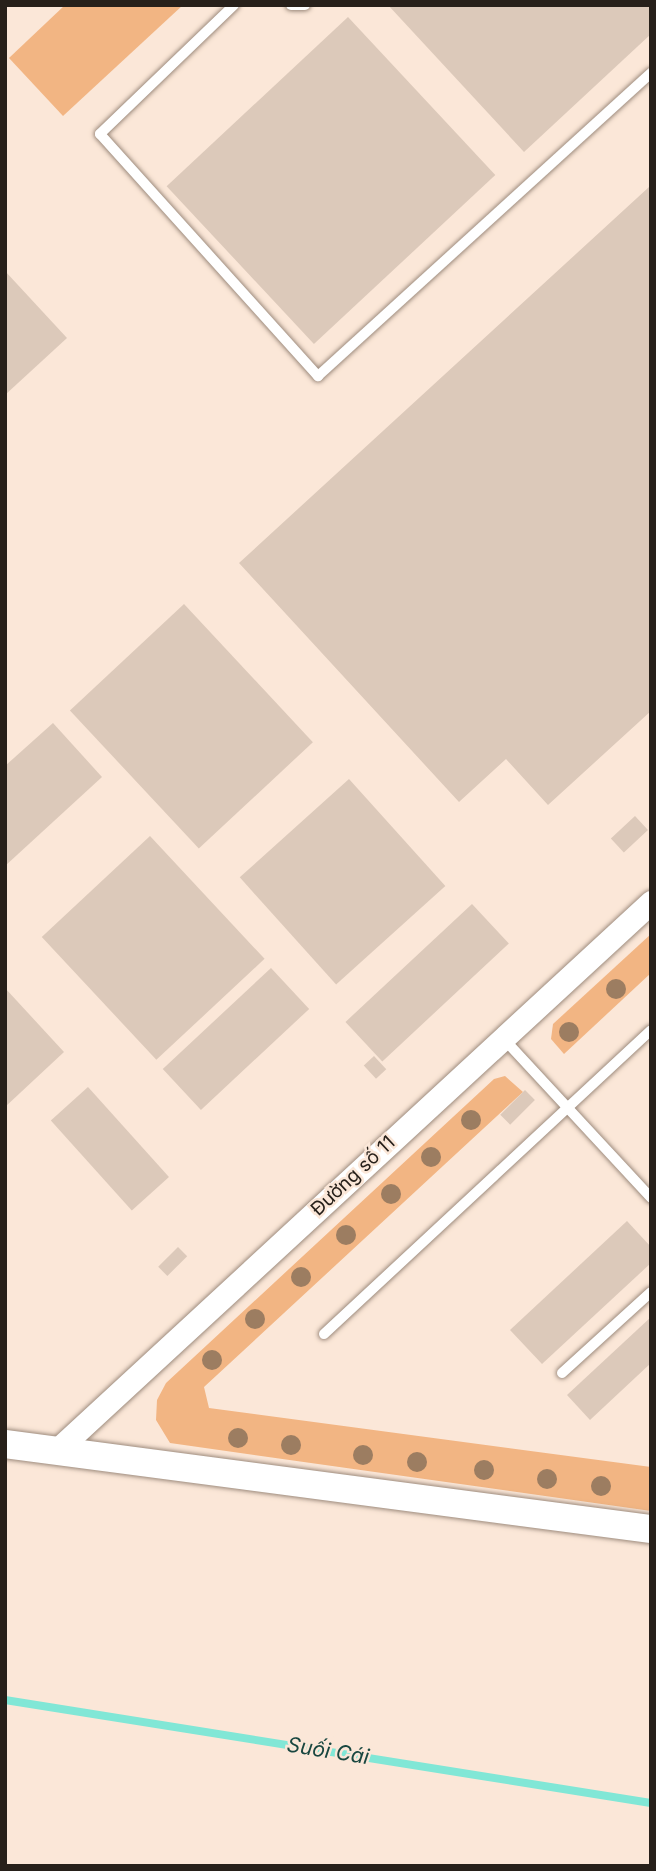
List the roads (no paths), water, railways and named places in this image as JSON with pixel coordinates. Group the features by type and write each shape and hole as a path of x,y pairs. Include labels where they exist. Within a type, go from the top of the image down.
{"street":[{"name":"Đường số 11","path":"56,1451 651,902"},
{"path":"5,1444 651,1529"}],"lane":[{"path":"234,5 100,134 318,376 651,73"},
{"path":"291,5 305,5"},
{"path":"324,1334 651,1030"},
{"path":"503,1038 651,1198"},
{"path":"562,1373 651,1292"}],"waterway":[{"name":"Suối Cái","path":"5,1700 651,1803"}]}
